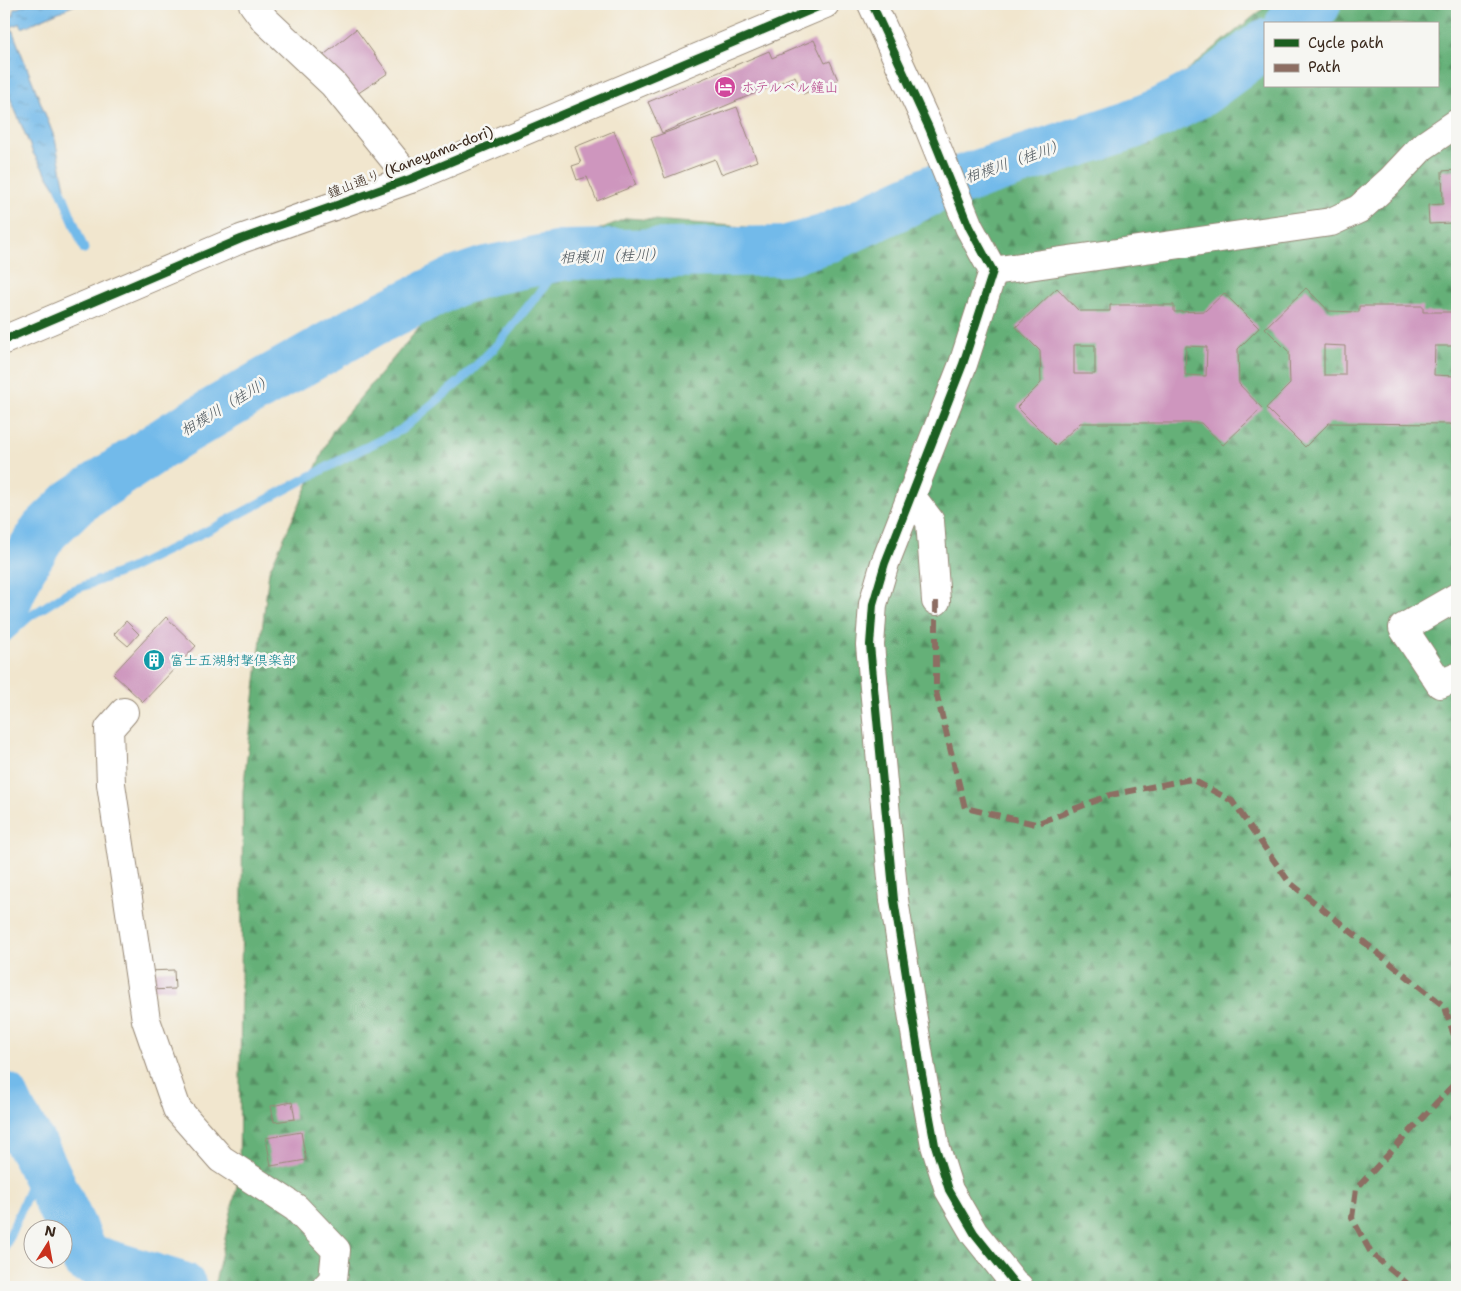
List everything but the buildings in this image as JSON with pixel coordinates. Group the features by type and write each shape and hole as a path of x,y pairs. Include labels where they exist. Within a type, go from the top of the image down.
{"street":[{"path":"253,4 265,20 333,84 410,179"},
{"name":"鐘山通り (Kaneyama-dori)","path":"4,340 241,239 410,179 821,4"},
{"path":"872,4 929,128 970,227 993,271 963,364 882,572 873,604 870,645 894,900 920,1069 935,1145 949,1190 974,1233 1019,1287"},
{"path":"993,271 1331,222 1359,209 1390,181 1422,147 1457,123"},
{"path":"911,496 930,521 936,602"},
{"path":"1457,596 1403,628 1440,684 1457,677"},
{"path":"124,712 109,729 111,784 146,1020 178,1108 221,1159 296,1208 336,1250 329,1284"}],"green space":[{"path":"1269,4 1457,4 1457,1287 214,1287 239,1177 243,791 269,571 333,430 450,291 627,218 849,235 1101,140"}],"water":[{"path":"28,4 77,4 22,28 20,23 11,27 55,139 65,188 58,192 33,153 4,83 4,18 14,15 14,9"}],"waterway":[{"name":"相模川（桂川）","path":"1293,22 1316,4"},
{"name":"相模川（桂川）","path":"4,607 20,570 44,531 73,503 175,435 273,378 374,321 454,282 486,271 566,255 784,251 826,239 934,189 1130,125 1162,112 1202,91 1264,45"},
{"path":"57,180 84,249"},
{"path":"4,640 29,617 68,592 129,569 219,525 401,430 463,379 496,346 543,288 566,255"},
{"name":"相模川（桂川）","path":"4,1097 13,1116 34,1149 86,1258 182,1287"},
{"path":"4,1249 40,1165"}],"marked path":[{"path":"936,601 936,692 965,808 1036,824 1110,795 1191,779 1232,801 1289,882 1445,1007 1457,1045"},
{"path":"1411,1287 1371,1253 1352,1218 1356,1189 1457,1081"}],"cycle path":[{"path":"4,340 241,239 410,179 825,4"},
{"path":"872,4 929,128 969,227 993,271 963,364 885,563 873,604 870,645 894,900 935,1145 949,1190 974,1233 1019,1287"}],"place":[{"name":"ホテルベル鐘山","path":"725,87"},
{"name":"富士五湖射撃倶楽部","path":"154,660"}]}
